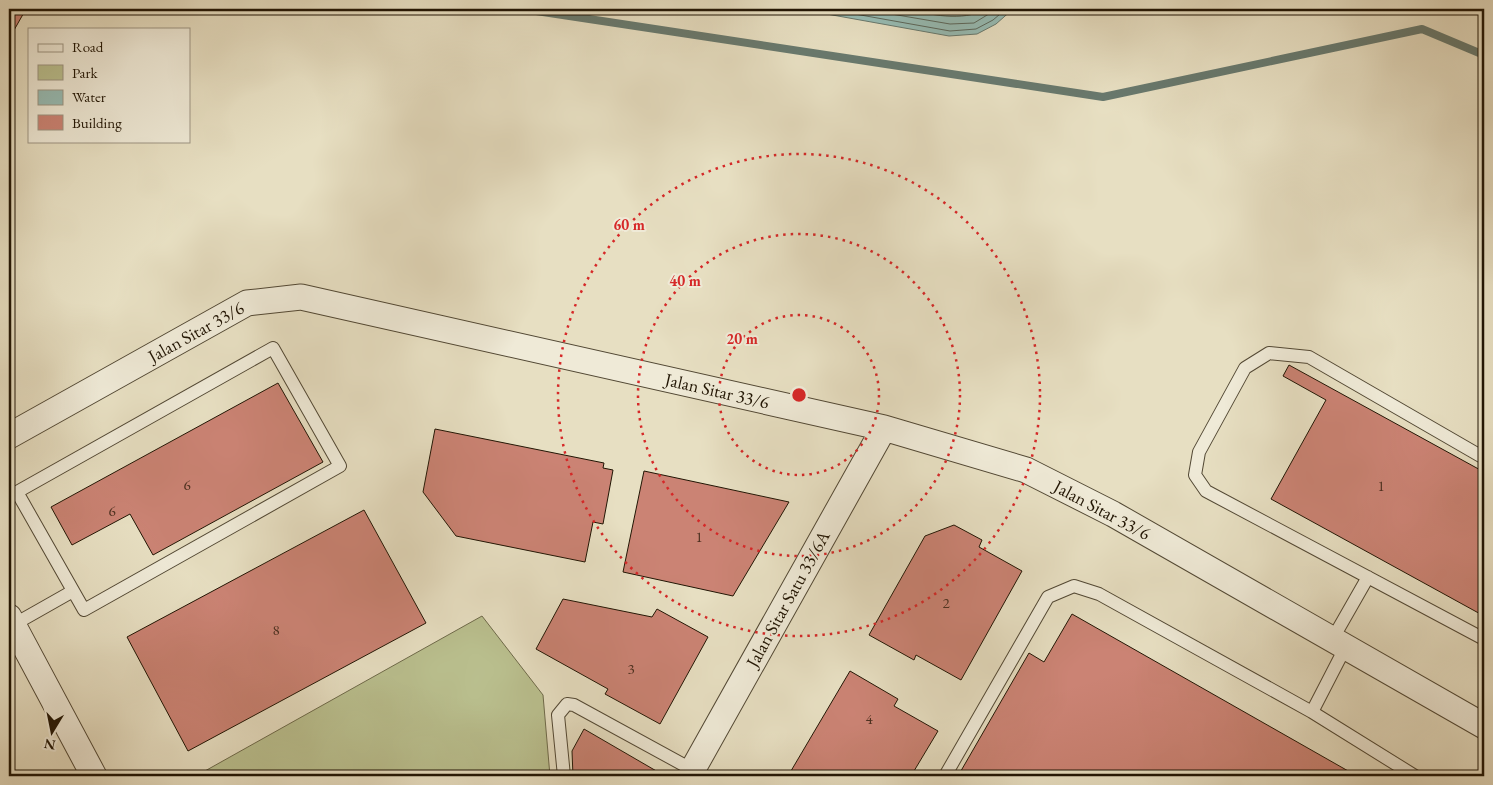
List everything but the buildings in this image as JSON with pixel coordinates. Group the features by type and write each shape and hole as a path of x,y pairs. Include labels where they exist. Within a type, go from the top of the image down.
{"street":[{"name":"Jalan Sitar 33/6","path":"9,436 247,303 301,297 884,428 1026,470 1113,514 1484,726"},
{"name":"Jalan Sitar Satu 33/6A","path":"698,773 884,428"},
{"path":"11,621 94,776"}],"lane":[{"path":"273,348 340,466 84,610 73,591 17,492 273,348"},
{"path":"1484,458 1309,357 1269,353 1245,368 1199,452 1195,475 1206,491 1484,639"},
{"path":"1312,712 1338,644 1368,578"},
{"path":"945,776 1048,597 1074,586 1099,594 1312,712 1415,776"},
{"path":"11,621 73,591"},
{"path":"564,776 558,715 567,704 574,705 698,773"}],"green space":[{"path":"482,616 543,695 550,776 196,776"}],"water":[{"path":"799,9 1013,9 996,24 977,34 949,36"}],"waterway":[{"path":"523,9 1103,97 1422,29 1484,55"}]}
